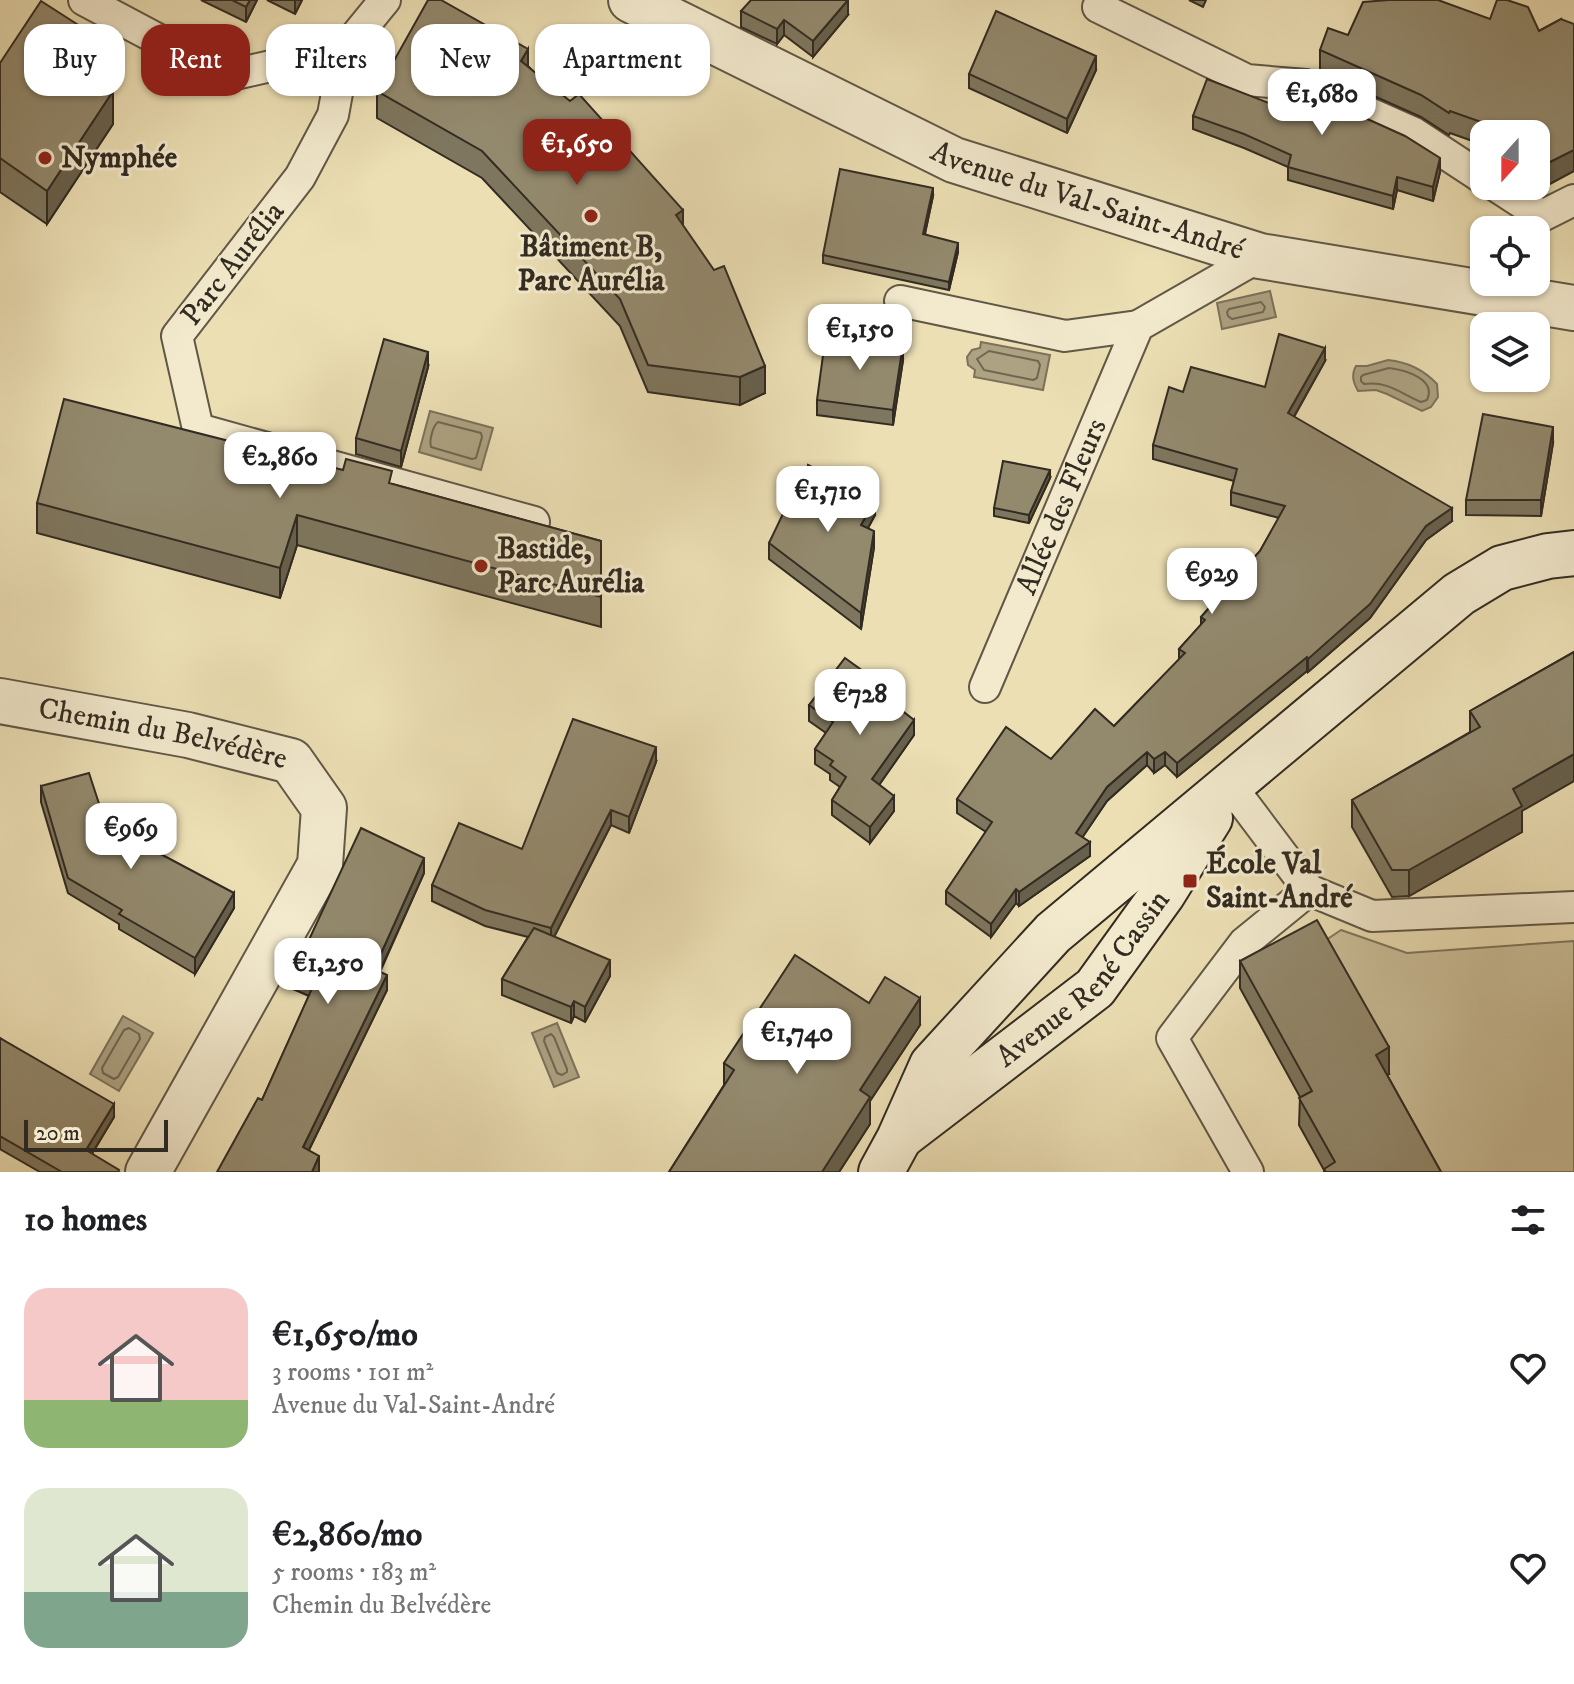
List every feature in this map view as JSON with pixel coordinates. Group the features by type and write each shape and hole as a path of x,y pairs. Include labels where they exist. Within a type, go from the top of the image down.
{"street":[{"name":"Avenue du Val-Saint-André","path":"631,0 954,160 1260,256 1574,308"},
{"name":"Avenue René Cassin","path":"890,1155 932,1065 1053,933 1459,594 1502,568 1574,553"},
{"name":"Chemin du Belvédère","path":"0,701 188,735 291,761 324,808 320,865 148,1172"},
{"name":"Avenue René Cassin","path":"890,1155 1095,988 1162,895 1230,785"}],"lane":[{"path":"84,0 227,76 266,67"},
{"name":"Parc Aurélia","path":"365,24 385,0"},
{"path":"1098,7 1247,80 1306,85 1414,133 1470,170"},
{"name":"Parc Aurélia","path":"336,96 333,115 300,177 177,336 198,429 534,522"},
{"path":"1517,200 1542,216 1574,200"},
{"path":"900,301 1065,336 1138,326 1260,256"},
{"name":"Allée des Fleurs","path":"985,687 1138,326"},
{"path":"1230,785 1309,890 1372,916 1574,907"},
{"path":"1248,1172 1172,1038 1244,943 1309,890"}],"shaded area":[{"path":"1341,930 1407,953 1574,941 1574,1172 1426,1172 1376,1081 1388,1074 1317,946"}],"water":[{"path":"1270,291 1276,317 1222,329 1217,303"},
{"path":"981,342 1050,355 1043,390 974,377 975,370 968,365 967,357 972,350 980,348"},
{"path":"1388,360 1415,367 1437,384 1438,397 1431,407 1422,411 1376,390 1358,391 1353,378 1356,366"},
{"path":"430,411 493,428 481,470 419,452"},
{"path":"123,1016 153,1033 119,1091 90,1074"},
{"path":"557,1023 579,1077 554,1087 532,1033"}],"building":[{"path":"232,0 250,0 246,7"},
{"name":"Bâtiment B, Parc Aurélia","path":"428,0 441,0 484,24 415,24"},
{"path":"751,0 848,0 813,41 784,20 777,29 741,11"},
{"path":"1438,0 1490,19 1497,0 1507,0 1528,7 1539,31 1561,19 1574,24 1574,150 1550,162 1550,120 1476,120 1449,113 1421,95 1320,50 1328,28 1348,35 1363,2"},
{"path":"41,1 77,24 26,24"},
{"path":"996,11 1096,56 1067,119 969,74"},
{"path":"24,27 24,96 110,96 47,191 0,158 0,63"},
{"name":"Bâtiment B, Parc Aurélia","path":"411,30 411,96 519,96 519,44 528,49 521,61 535,72 535,96 564,96 570,101 581,96 683,210 676,215 714,270 724,266 765,366 740,377 648,365 620,299 482,151 386,96 395,96 395,59"},
{"path":"1207,79 1274,105 1281,88 1301,89 1405,136 1440,158 1433,187 1397,177 1393,196 1288,167 1291,155 1193,116"},
{"path":"840,169 933,188 923,234 958,243 949,282 823,255"},
{"path":"826,333 903,344 893,410 817,400"},
{"path":"1279,334 1325,348 1288,413 1452,508 1426,526 1370,604 1308,659 1177,763 1165,752 1154,759 1147,752 1107,787 1076,833 1090,842 1019,892 1016,889 991,924 946,891 992,822 957,799 1006,727 1051,759 1095,709 1114,726 1185,653 1179,649 1205,620 1201,617 1260,551 1285,506 1231,492 1237,469 1153,445 1169,387 1183,392 1191,367 1265,387"},
{"path":"384,339 428,352 401,451 356,438"},
{"path":"64,399 343,470 346,459 392,471 389,483 601,541 601,597 297,515 280,568 37,503"},
{"path":"1483,414 1553,427 1541,500 1466,500"},
{"path":"1003,461 1050,470 1029,515 994,508"},
{"path":"808,465 875,500 861,525 874,531 861,613 769,543 804,470 807,478"},
{"path":"1574,652 1574,754 1513,789 1522,806 1409,870 1392,870 1352,800 1480,727 1470,711"},
{"path":"845,658 896,695 891,702 914,720 872,779 894,796 870,827 832,800 846,777 830,765 833,761 815,749 833,722 809,705"},
{"path":"573,719 656,747 629,817 611,810 551,928 485,910 432,885 459,823 522,849"},
{"path":"89,773 106,825 234,893 195,958 119,914 122,910 68,878 41,786"},
{"path":"361,828 424,858 374,969 387,975 303,1147 319,1156 312,1172 217,1172 258,1098 262,1100 314,984 293,974"},
{"path":"1317,920 1389,1047 1376,1055 1441,1172 1326,1172 1324,1169 1335,1162 1299,1098 1312,1091 1240,961"},
{"path":"534,928 610,960 585,1007 574,1001 571,1007 502,979"},
{"path":"795,955 869,1003 885,977 920,998 860,1090 870,1097 822,1172 669,1172 734,1070 724,1063"},
{"path":"0,1038 114,1104 86,1150 118,1172 62,1172 0,1136"}],"place":[{"name":"Nymphée","path":"45,158"},
{"name":"Bâtiment B, Parc Aurélia","path":"591,216"},
{"name":"Bastide, Parc Aurélia","path":"481,566"},
{"name":"École Val Saint-André","path":"1190,881"}]}
